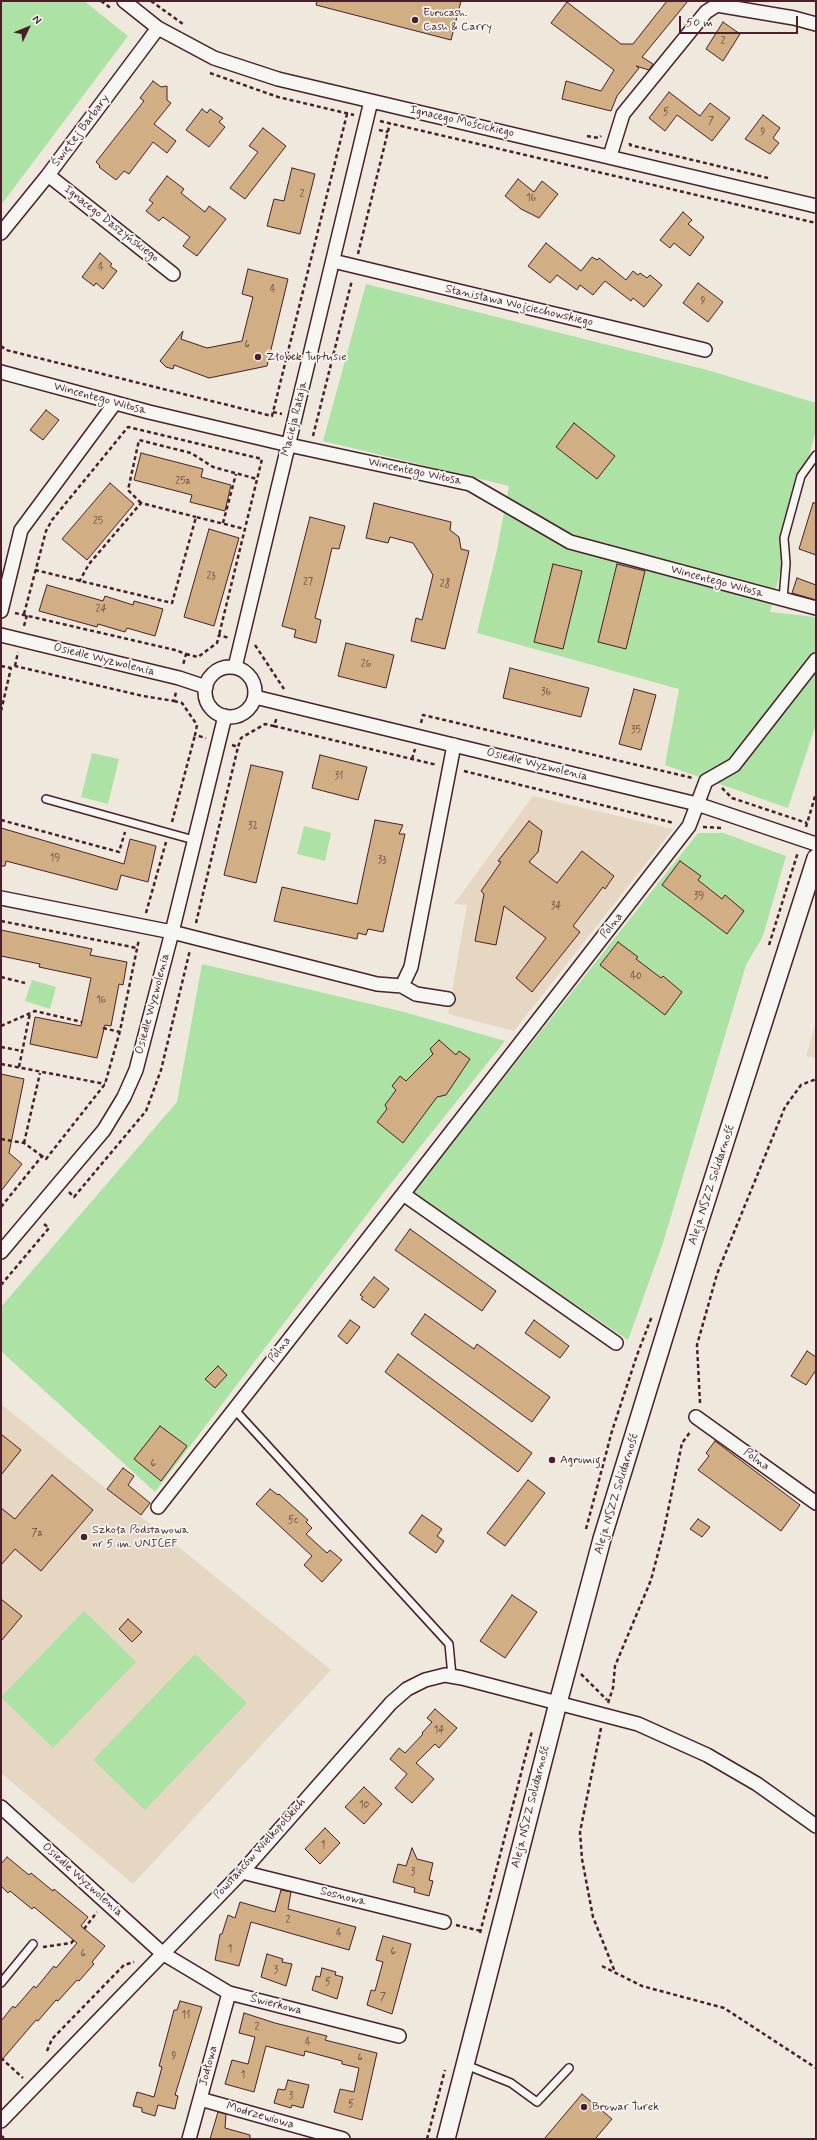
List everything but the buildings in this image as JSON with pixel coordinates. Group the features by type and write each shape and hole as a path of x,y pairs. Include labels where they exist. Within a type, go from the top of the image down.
{"street":[{"name":"Ignacego Mościckiego","path":"124,1 158,28 214,58 278,78 816,206"},
{"path":"610,156 623,114 706,12 717,5 794,18 816,24"},
{"name":"Świętej Barbary","path":"1,233 48,175 158,28"},
{"name":"Macieja Rataja","path":"235,667 251,642 289,445 371,101"},
{"name":"Ignacego Daszyńskiego","path":"48,175 174,274"},
{"name":"Stanisława Wojciechowskiego","path":"333,261 705,350"},
{"name":"Wincentego Witosa","path":"1,372 115,403 289,445 470,484 570,542 816,608"},
{"path":"1,611 21,530 115,403"},
{"name":"Osiedle Wyzwolenia","path":"1,635 179,678 206,687"},
{"path":"706,782 734,764 816,660"},
{"path":"225,667 235,667 244,671 251,678 255,687 255,697 251,706 244,713 235,716 225,716 216,712 210,706 206,697 206,687 209,678 216,671 225,667"},
{"name":"Osiedle Wyzwolenia","path":"255,697 697,804 816,844"},
{"name":"Osiedle Wyzwolenia","path":"1,1252 104,1130 124,1097 136,1070 172,932 225,716"},
{"path":"402,986 411,967 454,745"},
{"name":"Polna","path":"158,1507 689,826 706,782"},
{"name":"Aleja NSZZ Solidarność","path":"446,2139 558,1703 602,1539 700,1220 816,858"},
{"path":"1,898 172,932 377,984 402,986 416,994 448,999"},
{"path":"403,1194 616,1343"},
{"name":"Polna","path":"696,1417 816,1503"},
{"name":"Powstańców Wielkopolskich","path":"1,2121 242,1872 391,1703 415,1684 434,1678 452,1676 638,1724 693,1748 757,1784 816,1826"},
{"name":"Osiedle Wyzwolenia","path":"1,1807 162,1953"},
{"name":"Sosnowa","path":"242,1872 444,1922"},
{"name":"Świerkowa","path":"162,1953 229,1993 399,2036"},
{"name":"Jodłowa","path":"189,2139 229,1993"},
{"name":"Modrzewiowa","path":"200,2099 343,2139"}],"lane":[{"path":"783,599 786,563 784,538 801,476 816,455"},
{"path":"46,799 194,840"},
{"path":"234,1409 449,1644 452,1676"},
{"path":"1,1983 33,1944"},
{"path":"466,2065 511,2083 537,2102 569,2068"}],"path":[{"path":"151,1 185,25"},
{"path":"1,346 6,350 272,416 348,114"},
{"path":"310,449 390,123"},
{"path":"584,135 600,138 605,128 629,134 630,145 769,179"},
{"path":"1,611 24,614 198,657 217,643 262,459 128,427 52,520 46,531 24,614"},
{"path":"245,529 141,503 128,490 140,440 192,453 213,467 257,479"},
{"path":"223,524 236,474"},
{"path":"79,582 89,564 141,503"},
{"path":"35,570 99,587 116,588 172,603 196,517"},
{"path":"219,635 251,642 284,690 274,726"},
{"path":"174,701 186,654"},
{"path":"1,666 11,668 15,666 143,696 182,703 197,725 169,833"},
{"path":"1,711 11,668"},
{"path":"412,759 423,715 706,782 720,786 732,798 807,824"},
{"path":"195,735 238,747 241,738 264,724 450,767 689,826 724,829"},
{"path":"1,820 119,852 125,830 132,832"},
{"path":"1,1139 24,1143 46,1159 105,1084 120,1032 142,927 166,841 160,839"},
{"path":"790,851 798,854"},
{"path":"1,921 137,948"},
{"path":"1,978 25,983"},
{"path":"1,1026 35,1011 82,1022"},
{"path":"19,1067 30,1013"},
{"path":"103,1028 120,1032"},
{"path":"1,1047 22,1051"},
{"path":"1,1064 40,1073 105,1084"},
{"path":"24,1143 40,1073"},
{"path":"608,1701 613,1688 615,1666 651,1580 664,1530 682,1442 694,1427 700,1407 698,1345 717,1274 785,1107 801,1085 816,1079"},
{"path":"1,1207 42,1156"},
{"path":"601,1727 580,1832 593,1917 615,1972"},
{"path":"84,1929 102,1907"},
{"path":"444,1922 481,1931"},
{"path":"71,1943 74,1940"},
{"path":"42,2057 47,2052 52,2039 124,1965 140,1962"},
{"path":"602,1966 642,1986 724,2008 816,2068"},
{"path":"1,2058 23,2078"},
{"path":"19,2083 26,2074"}],"shaded area":[{"path":"533,796 673,829 514,1031 448,1014 467,905 454,904"},
{"path":"816,1022 816,1058 806,1056"},
{"name":"Szkoła Podstawowa nr 5 im. UNICEF","path":"1,1404 331,1670 133,1884 1,1773"}],"green space":[{"path":"1,1 84,1 128,36 1,205"},
{"path":"366,284 711,371 816,403 816,429 770,612 816,617 816,724 788,808 665,765 679,689 477,633 497,550 509,486 323,441"},
{"path":"92,753 119,759 108,804 81,797"},
{"path":"304,826 331,833 325,861 297,854"},
{"path":"698,833 723,833 786,856 763,936 746,965 663,1243 628,1340 412,1194"},
{"path":"202,964 404,1012 505,1041 384,1192 155,1492 1,1351 1,1307 177,1102"},
{"path":"32,980 56,987 50,1009 25,1001"},
{"path":"84,1611 136,1662 53,1748 1,1697"},
{"path":"195,1654 247,1703 145,1810 93,1760"}],"place":[{"name":"Eurocash. Cash & Carry","path":"415,20"},
{"name":"Żłobek Tuptusie","path":"258,357"},
{"name":"Agromig","path":"552,1460"},
{"name":"Szkoła Podstawowa nr 5 im. UNICEF","path":"84,1537"},
{"name":"Browar Turek","path":"584,2107"}]}
